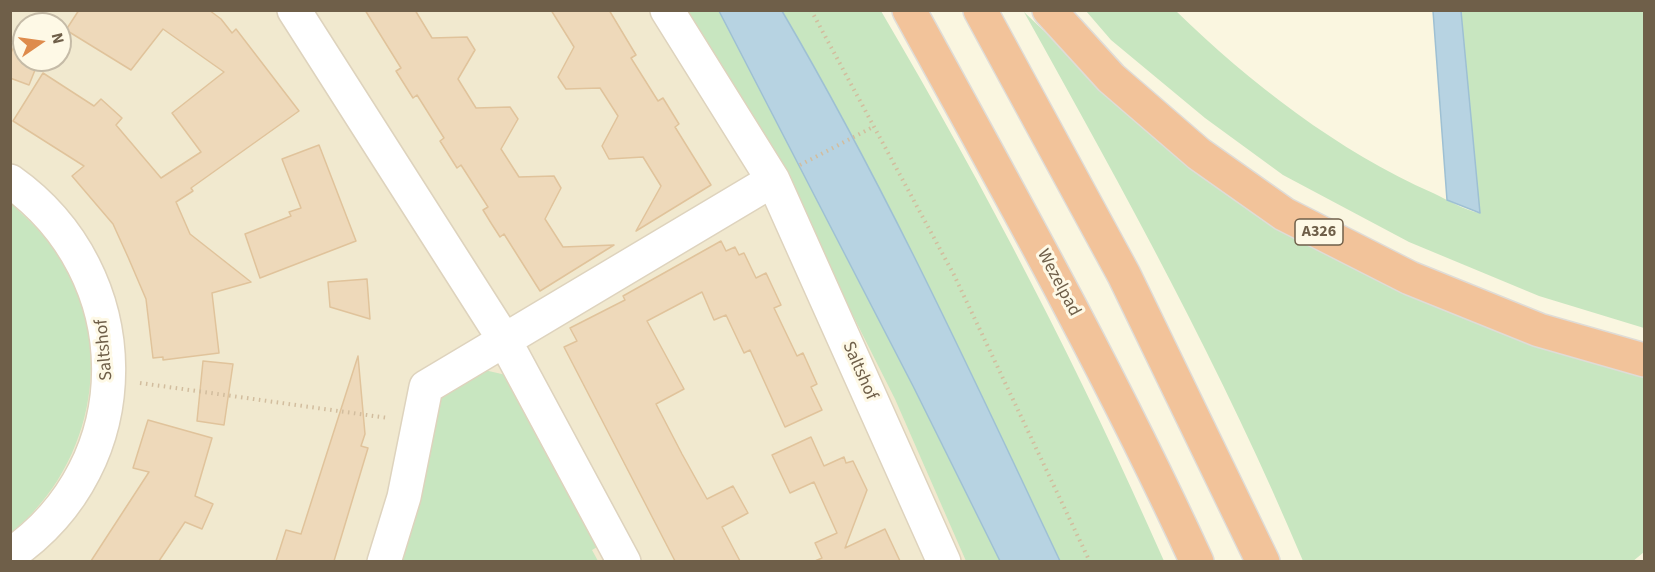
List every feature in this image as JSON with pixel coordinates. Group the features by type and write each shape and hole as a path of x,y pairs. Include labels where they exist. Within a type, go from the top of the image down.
{"highway":[{"name":"Wezelpad","path":"909,10 1069,302 1159,480 1197,561"},
{"path":"980,10 1124,275 1263,561"},
{"name":"A326","path":"1049,10 1111,78 1199,154 1284,214 1410,278 1539,330 1644,360"}],"street":[{"path":"294,10 505,340 624,561"},
{"name":"Saltshof","path":"667,10 773,180 944,561"},
{"path":"384,561 405,497 426,387 773,180"},
{"name":"Saltshof","path":"10,181 29,194 58,224 82,258 98,297 105,327 110,379 103,425 86,469 62,508 29,542 10,555"}],"path":[{"path":"811,10 954,275 1090,561"},
{"path":"773,180 873,127"},
{"path":"110,379 418,423"}],"shaded area":[{"path":"10,11 727,11 992,561 11,561"}],"green space":[{"path":"683,11 719,11 913,386 1000,561 966,561 895,399 770,151"},
{"path":"782,11 881,11 958,145 1031,282 1100,420 1164,561 1060,561 961,352 892,214 857,145"},
{"path":"1086,11 1176,11 1234,64 1330,136 1398,176 1479,213 1461,11 1644,11 1644,328 1539,296 1409,242 1283,175 1205,118 1111,40"},
{"path":"1024,12 1137,119 1254,205 1644,366 1644,552 1632,562 1303,561 1206,351 1099,147"},
{"path":"11,203 52,246 73,282 86,320 91,359 88,398 79,436 63,472 40,505 11,533"},
{"path":"480,369 506,375 599,546 592,550 598,561 399,562 425,480 436,405 447,387"}],"water":[{"path":"719,11 782,11 857,145 892,214 961,352 1060,561 1000,561 913,386"},
{"path":"1433,11 1461,11 1480,213 1447,200"}],"building":[{"path":"79,10 209,10 221,19 232,33 236,29 299,111 191,188 193,191 176,202 190,234 251,282 212,293 219,353 163,360 163,357 153,358 146,299 128,257 113,224 72,176 84,166 13,121 43,73 94,106 101,99 122,118 116,125 161,178 201,152 172,113 224,72 163,29 131,70 72,34 72,21"},
{"path":"365,10 415,10 432,38 467,37 475,50 458,79 476,108 510,107 518,119 501,149 519,177 554,176 561,188 545,219 563,247 614,245 540,291 504,234 500,237 491,223 483,210 488,207 461,165 457,168 440,141 444,138 417,95 413,98 396,71 401,68"},
{"path":"551,10 609,10 636,55 631,58 658,101 663,98 679,124 675,127 711,185 636,231 661,186 643,157 609,159 602,146 618,116 600,88 566,89 558,77 574,47"},
{"path":"12,51 12,72 34,72 29,85 10,78"},
{"path":"319,145 356,241 260,278 245,234 291,216 289,212 301,208 282,159"},
{"path":"721,241 726,251 735,247 739,255 744,253 756,278 766,273 781,305 774,308 797,356 803,353 817,384 811,387 822,410 785,427 750,350 744,353 726,315 714,320 702,292 647,321 684,389 656,404 682,454 707,499 733,486 748,513 722,527 740,561 675,561 564,347 577,341 570,328 625,300 623,296"},
{"path":"367,279 370,319 330,307 328,282"},
{"path":"358,356 365,434 361,446 368,448 334,561 276,561 286,530 301,534"},
{"path":"203,361 233,364 224,425 197,421"},
{"path":"148,420 212,438 195,496 213,504 202,529 185,522 159,561 91,561 149,472 133,468"},
{"path":"811,437 824,466 844,457 846,463 853,461 867,490 845,548 885,529 900,561 815,561 822,558 815,543 837,533 814,482 790,493 772,455"}]}
